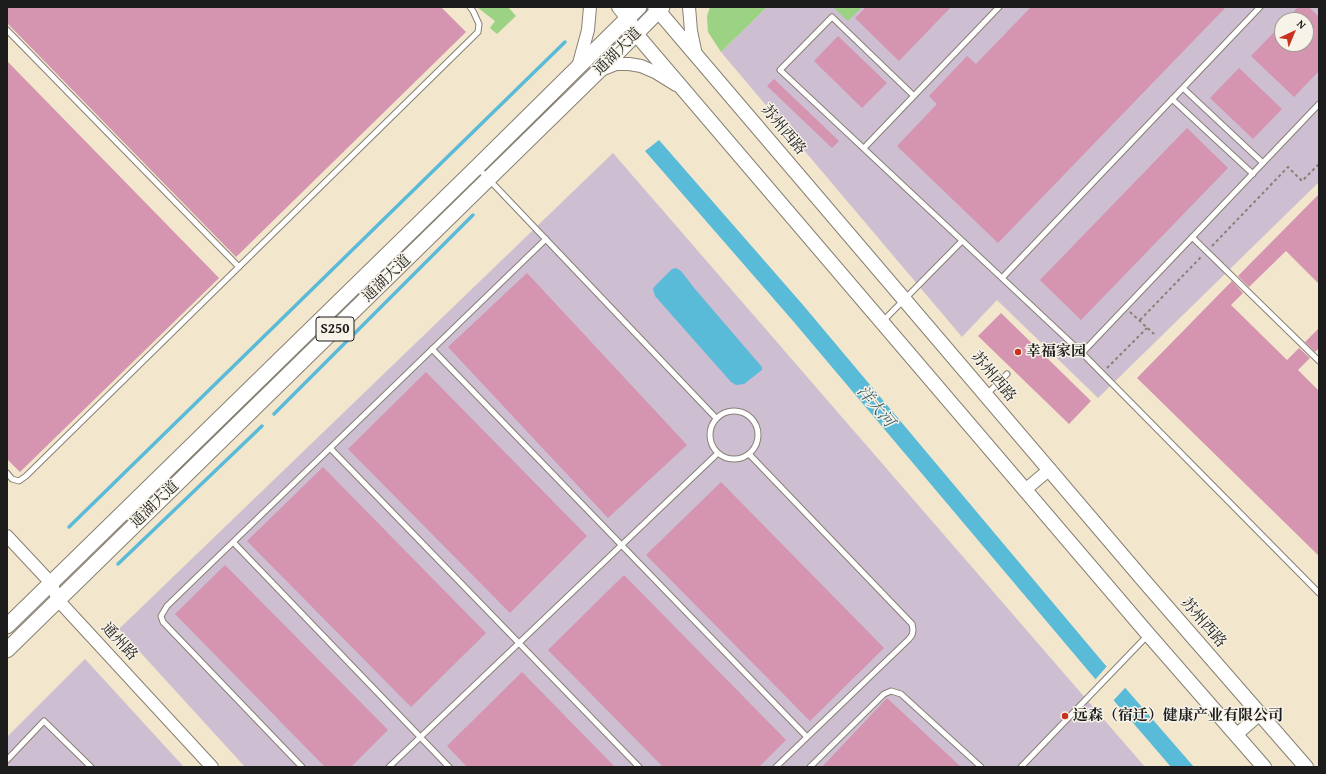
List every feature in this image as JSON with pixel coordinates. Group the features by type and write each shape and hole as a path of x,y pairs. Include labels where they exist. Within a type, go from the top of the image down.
{"main road":[{"name":"通湖大道","path":"7,626 578,67 623,12 639,7"},
{"name":"通湖大道","path":"7,650 600,70 636,34 659,8"},
{"name":"苏州西路","path":"659,8 696,55 1145,582 1306,767"},
{"path":"623,12 636,34 1148,634 1264,767"}],"street":[{"path":"578,67 588,30 590,7"},
{"path":"689,7 691,31 696,55"},
{"path":"600,70 616,64 641,66 655,72 684,90"},
{"path":"1025,490 1050,470"},
{"name":"通州路","path":"7,536 51,583 58,600 212,767"},
{"path":"1236,734 1260,714"}],"lane":[{"path":"7,473 12,478 19,480 26,476 478,32 479,24 474,11 470,7"},
{"path":"864,148 998,7"},
{"path":"1002,278 1260,7"},
{"path":"914,96 832,17 780,70 1082,353 1319,593"},
{"path":"7,30 239,267"},
{"path":"1183,88 1263,163"},
{"path":"1172,99 1253,174"},
{"path":"1082,353 1319,104"},
{"path":"477,167 716,418"},
{"path":"1192,237 1319,361"},
{"path":"302,767 163,622 161,616 167,606 546,239"},
{"path":"882,322 962,241"},
{"path":"432,349 808,737"},
{"path":"987,395 1007,374"},
{"path":"730,411 746,414 753,420 757,427 758,435 757,444 753,451 739,459 732,460 717,454 712,447 709,432 716,418 723,413 730,411"},
{"path":"330,448 639,767"},
{"path":"389,767 717,454"},
{"path":"749,454 912,624 912,635 909,639 776,767"},
{"path":"233,542 449,767"},
{"path":"1021,767 1148,634"},
{"path":"810,767 884,694 891,691 901,694 981,767"},
{"path":"7,760 44,721 91,767"}],"path":[{"path":"1140,320 1288,167 1302,181 1319,164"},
{"path":"1125,307 1154,334"},
{"path":"1102,373 1147,328"}],"shaded area":[{"path":"767,7 1319,7 1319,182 1098,398 997,300 962,337 721,52"},
{"path":"613,153 1145,767 245,767 119,629"},
{"path":"85,659 184,767 7,767 7,737"}],"green space":[{"path":"477,7 508,7 516,16 497,34 490,28 495,21"},
{"path":"710,7 767,7 721,52 708,32 707,16"},
{"path":"833,7 862,7 848,21"}],"water":[{"name":"洋大河","path":"659,140 803,305 1101,660 1194,767 1171,767 1091,674 793,321 645,151"},
{"path":"676,268 681,271 762,367 762,370 744,384 736,385 731,382 655,296 653,289 655,286 672,269"}],"pier":[{"path":"1108,665 1127,688 1125,688 1112,702 1094,681"}],"building":[{"path":"7,7 441,7 466,32 236,257 7,23"},
{"path":"866,7 951,7 899,61 855,18"},
{"path":"1031,7 1226,7 998,243 897,146 937,104 929,96 967,56 976,64"},
{"path":"1298,7 1309,7 1314,12 1293,12"},
{"path":"1314,12 1319,17 1319,71 1294,97 1251,56 1274,32 1274,52 1314,52"},
{"path":"838,36 887,83 862,108 814,61"},
{"path":"7,61 219,278 20,472 7,459"},
{"path":"1239,68 1282,109 1253,139 1210,98"},
{"path":"774,79 839,141 832,148 767,86"},
{"path":"1187,128 1228,168 1081,320 1040,280"},
{"path":"1319,194 1319,284 1286,251 1249,287 1238,276"},
{"path":"527,273 687,445 608,518 448,347"},
{"path":"1232,281 1243,293 1231,305 1287,360 1299,348 1310,358 1298,370 1319,391 1319,556 1137,378"},
{"name":"幸福家园","path":"1001,313 1091,401 1069,424 978,336"},
{"path":"1319,328 1319,348 1315,352 1305,342"},
{"path":"426,372 587,536 510,613 348,449"},
{"path":"323,467 486,633 411,707 247,541"},
{"path":"721,482 884,648 810,721 646,555"},
{"path":"225,565 388,730 351,767 325,767 175,614"},
{"path":"624,575 786,740 759,767 663,767 548,650"},
{"path":"522,672 615,767 467,767 447,746"},
{"path":"887,698 961,767 822,767"}],"waterway":[{"path":"69,527 565,42"},
{"path":"274,414 473,215"},
{"path":"118,564 262,426"}],"place":[{"name":"幸福家园","path":"1018,352"},
{"name":"远森（宿迁）健康产业有限公司","path":"1065,716"}]}
